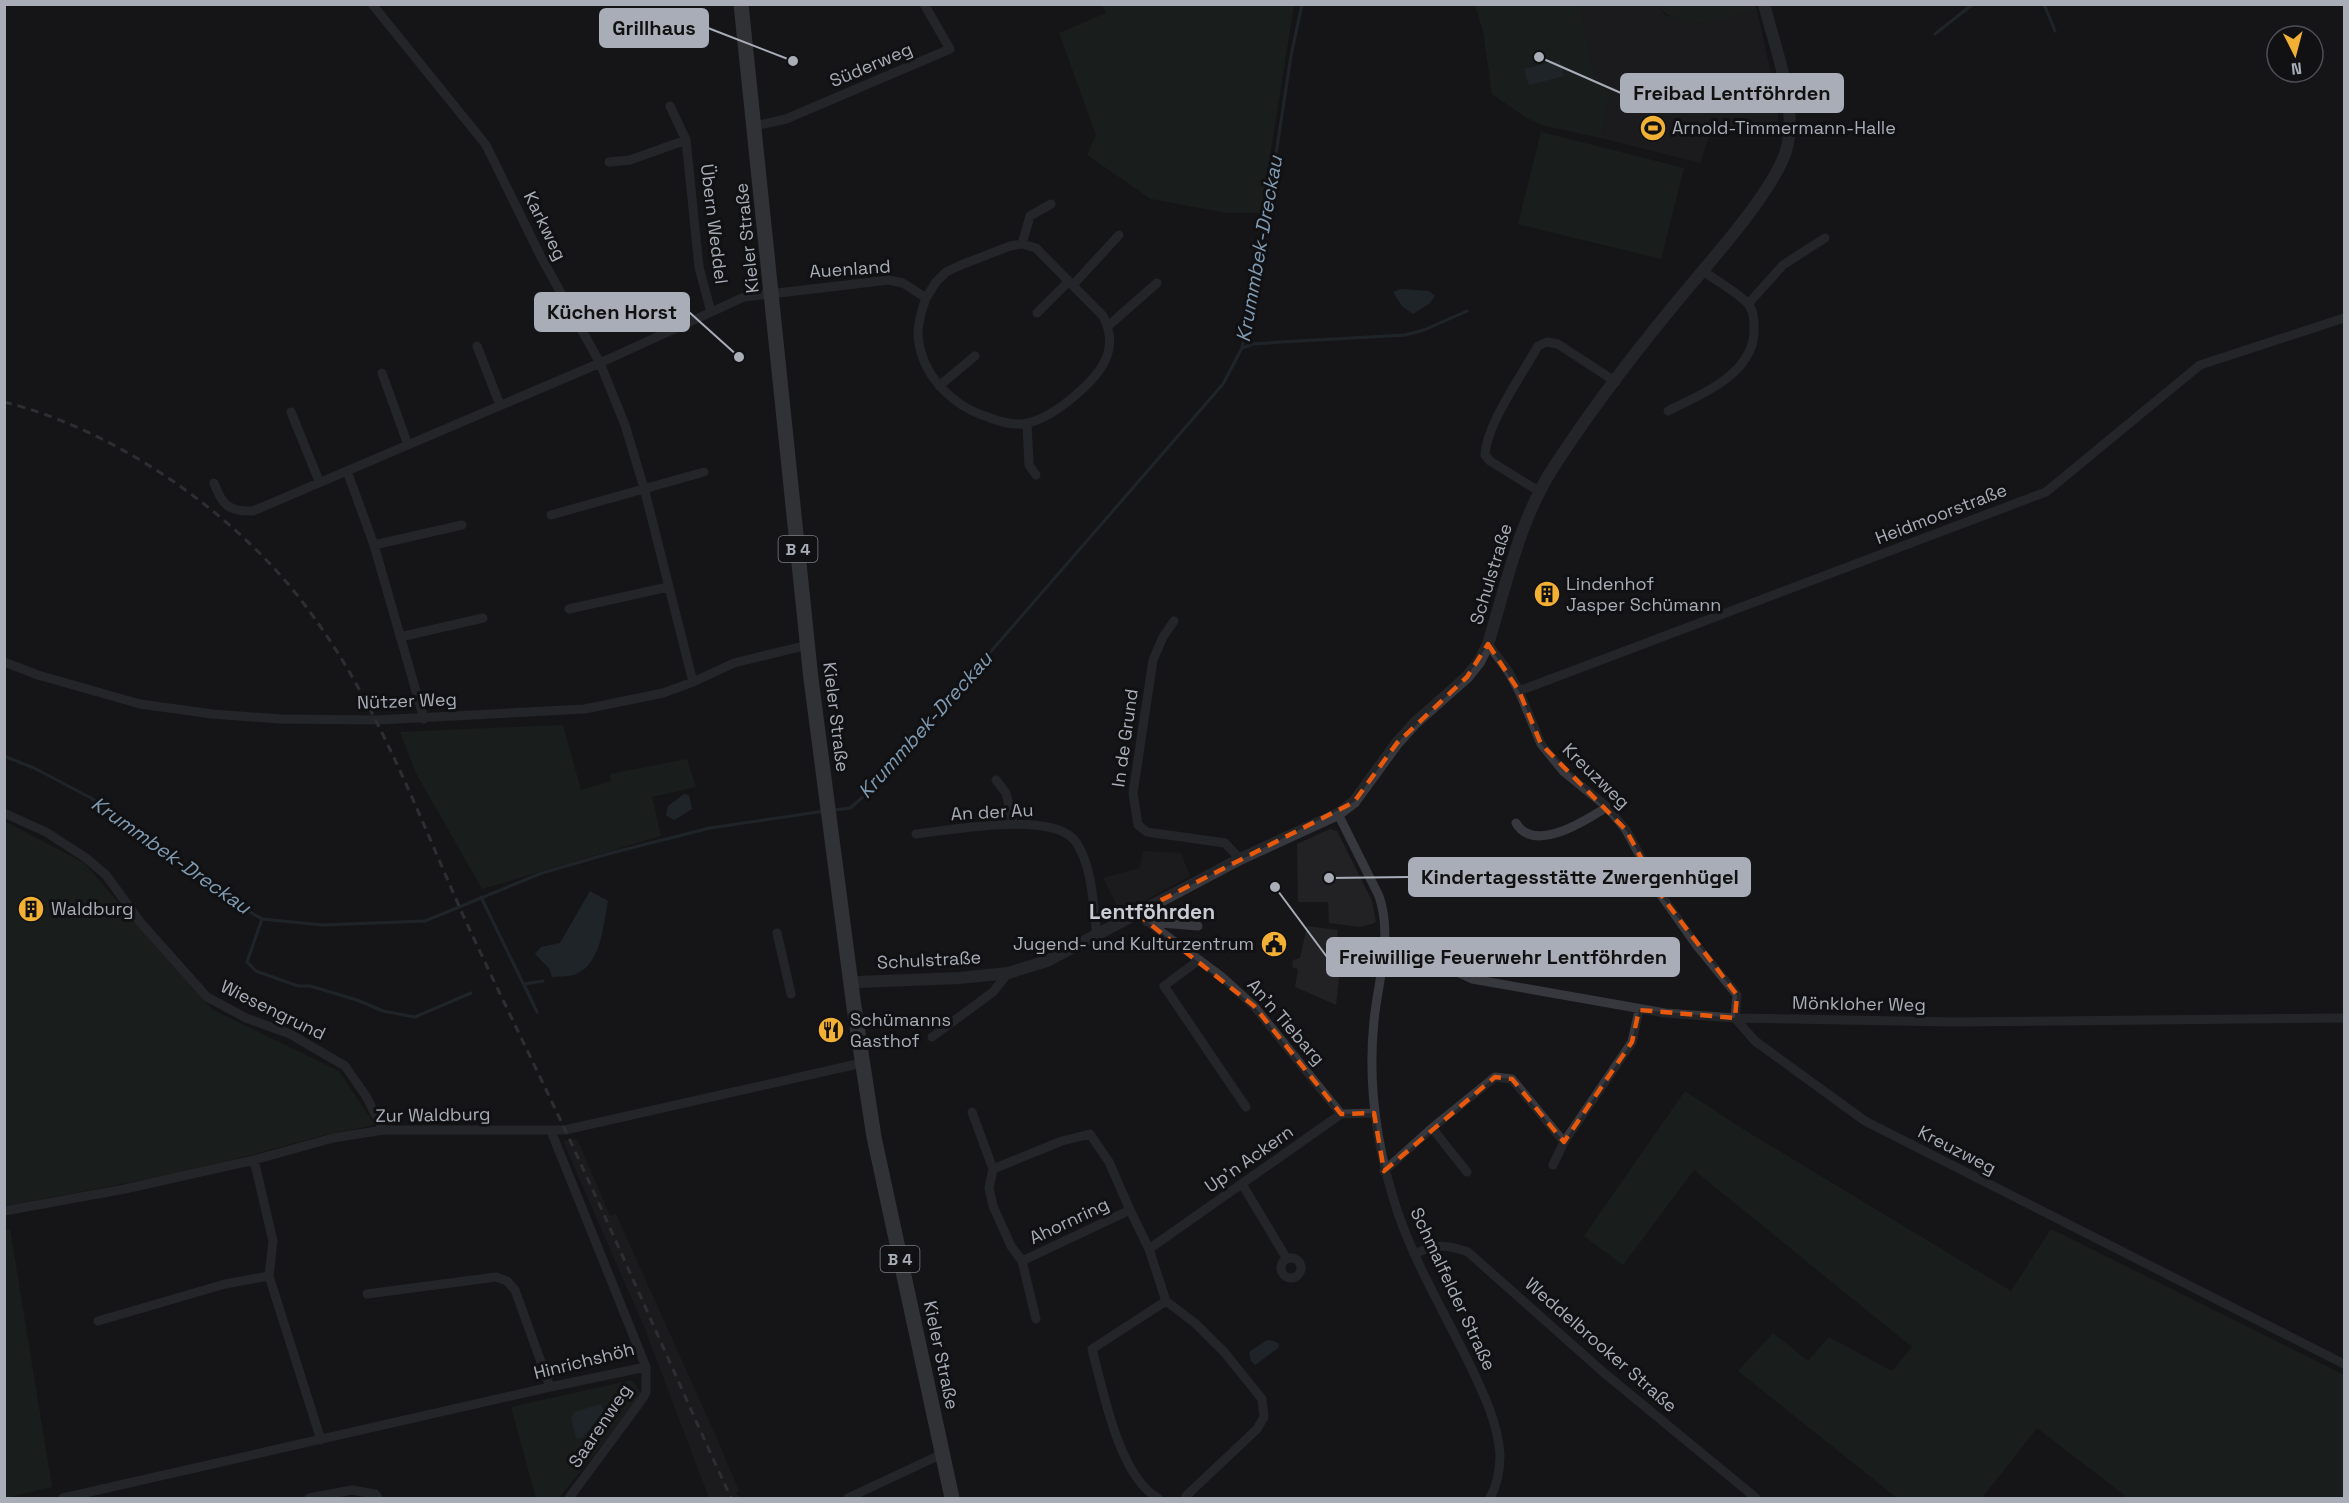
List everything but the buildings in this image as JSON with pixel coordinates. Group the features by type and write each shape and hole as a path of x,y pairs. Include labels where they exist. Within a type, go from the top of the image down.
{"main road":[{"name":"Kieler Straße","path":"741,4 808,645 862,1063 874,1137 952,1498"}],"street":[{"name":"Karkweg","path":"372,4 486,145 541,257 600,363 625,425 644,488 693,682"},
{"name":"Süderweg","path":"755,126 786,119 950,49 924,4"},
{"name":"Schulstraße","path":"852,985 858,982 959,978 1008,973 1047,961 1240,859 1338,814 1354,802 1397,743 1415,723 1467,677 1479,662 1488,644 1527,516 1556,463 1768,186 1786,152 1790,120 1784,79 1764,4"},
{"name":"Übern Weddel","path":"670,106 686,140 699,267 711,312"},
{"path":"609,162 630,160 686,140"},
{"path":"1022,244 1030,216 1051,204"},
{"path":"1037,313 1119,235"},
{"path":"1748,304 1783,265 1825,238"},
{"path":"1022,244 1036,248 1071,283 1103,316 1108,326 1108,355 1101,368 1063,407 1048,416 1027,423 1011,423 976,414 956,402 939,386 922,352 918,334 920,315 926,298 936,282 946,272 1010,246 1022,244"},
{"path":"1668,411 1706,391 1740,367 1749,353 1754,334 1753,316 1748,304 1703,271"},
{"name":"Auenland","path":"214,483 220,499 229,507 242,511 254,511 600,363 744,297 889,280 903,283 926,298"},
{"path":"1108,326 1157,283"},
{"name":"Heidmoorstraße","path":"1519,691 2046,492 2200,365 2344,318"},
{"path":"1540,492 1490,461 1485,455 1485,444 1498,417 1538,346 1547,342 1558,344 1616,382"},
{"path":"477,346 500,405"},
{"path":"939,386 975,356"},
{"path":"382,373 408,445"},
{"path":"291,412 319,482"},
{"path":"1027,423 1029,465 1036,475"},
{"path":"347,471 374,545 423,719"},
{"path":"551,515 704,472"},
{"path":"374,545 462,525"},
{"path":"569,609 668,587"},
{"path":"400,637 483,618"},
{"name":"In de Grund","path":"1174,621 1163,637 1153,660 1133,793 1138,825 1147,832 1226,843 1240,859"},
{"name":"Kreuzweg","path":"1488,644 1508,671 1519,691 1541,744 1563,771 1607,807 1626,830 1677,917 1737,995 1736,1018 1755,1041 1865,1121 2344,1364"},
{"name":"Nützer Weg","path":"4,662 38,675 140,704 202,713 280,718 423,719 585,709 663,693 734,663 808,645"},
{"path":"996,780 1006,793 1013,824"},
{"path":"1516,824 1520,832 1528,836 1556,833 1582,823 1607,807"},
{"name":"Wiesengrund","path":"4,813 46,832 86,858 106,875 141,923 207,997 246,1018 290,1034 345,1066 366,1096 382,1130"},
{"name":"Schmalfelder Straße","path":"1338,814 1384,910 1385,939 1374,1022 1372,1065 1374,1113 1384,1171 1414,1254 1470,1366 1490,1412 1497,1437 1500,1461 1498,1479 1490,1498"},
{"name":"An der Au","path":"916,834 1013,824 1040,824 1061,831 1075,840 1088,868 1097,935"},
{"path":"1565,885 1647,867"},
{"name":"An'n Tiebarg","path":"1136,914 1221,976 1254,1006 1341,1114"},
{"path":"1147,922 1198,926"},
{"path":"777,933 791,994"},
{"name":"Mönkloher Weg","path":"1385,939 1472,979 1639,1010 1736,1018 1953,1022 2344,1018"},
{"path":"1199,960 1164,987 1246,1107"},
{"name":"Schulstraße","path":"932,1037 993,993 1008,973"},
{"path":"1553,1165 1564,1142 1632,1042 1639,1010"},
{"name":"Zur Waldburg","path":"4,1211 125,1189 254,1160 333,1138 382,1130 565,1130 862,1063"},
{"path":"1384,1171 1495,1077 1512,1079 1564,1142"},
{"name":"Ahornring","path":"972,1112 993,1169 988,1188 993,1206 1011,1246 1022,1261 1036,1319"},
{"path":"1341,1114 1374,1113"},
{"name":"Up'n Ackern","path":"1149,1249 1341,1114"},
{"path":"1432,1128 1467,1172"},
{"name":"Hinrichshöh","path":"63,1498 645,1367 551,1131"},
{"name":"Ahornring","path":"993,1169 1062,1142 1090,1134 1109,1162 1149,1249 1166,1301"},
{"path":"254,1160 273,1242 269,1276 321,1440"},
{"path":"1242,1184 1287,1259"},
{"name":"Ahornring","path":"1022,1261 1130,1210"},
{"name":"Weddelbrooker Straße","path":"1414,1254 1431,1247 1449,1246 1468,1252 1603,1372 1756,1498"},
{"path":"98,1321 225,1284 269,1276"},
{"path":"367,1294 496,1277 507,1281 515,1290 550,1387"},
{"path":"1158,1498 1148,1493 1127,1462 1115,1435 1092,1349 1166,1301 1196,1324 1225,1353 1262,1399 1264,1417 1257,1429 1189,1497 1175,1498"},
{"name":"Saarenweg","path":"569,1498 643,1398 646,1392 645,1367"},
{"path":"848,1498 942,1455"},
{"path":"309,1498 352,1490 375,1494 378,1498"}],"highlighted area":[{"path":"1488,644 1519,691 1541,744 1626,830 1663,898 1737,995 1735,1018 1639,1010 1632,1042 1564,1142 1512,1079 1495,1077 1384,1171 1374,1113 1341,1114 1254,1006 1136,913 1354,802 1397,743 1467,677"}],"shaded area":[{"path":"1593,4 1658,5 1665,15 1678,20 1700,23 1757,10 1778,107 1778,127 1711,130 1700,163 1601,138 1611,94 1596,82 1580,8"},
{"path":"1102,5 1294,5 1261,213 1227,213 1151,199 1087,155 1096,135 1059,33 1106,13"},
{"path":"1475,5 1593,5 1580,8 1596,82 1611,93 1601,138 1541,125 1492,94 1483,31"},
{"path":"1658,5 1755,5 1757,10 1718,20 1691,22 1667,15"},
{"path":"1560,60 1564,76 1529,85 1524,69"},
{"path":"1541,132 1684,168 1661,259 1518,224"},
{"path":"1401,289 1429,291 1435,296 1430,303 1413,314 1402,306 1393,292"},
{"path":"563,725 581,790 611,781 610,774 687,759 696,787 652,797 661,836 482,889 416,773 400,732"},
{"path":"684,794 689,795 692,809 674,820 666,815 668,806"},
{"path":"4,821 84,863 213,1010 339,1071 375,1125 329,1134 186,1172 5,1206"},
{"path":"1330,829 1337,831 1372,901 1376,922 1372,924 1360,927 1329,923 1328,902 1298,902 1297,844"},
{"path":"1143,851 1181,853 1190,876 1135,906 1127,906 1119,910 1103,878 1140,868"},
{"path":"590,891 608,901 603,931 596,952 585,969 568,976 552,977 549,968 535,954 541,947 560,943"},
{"path":"1307,926 1338,930 1337,937 1364,941 1359,974 1340,971 1336,1005 1295,987 1298,969 1292,967 1293,960 1300,958"},
{"path":"1685,1091 1746,1131 2011,1291 2051,1229 2344,1375 2344,1498 2128,1498 2037,1428 1982,1498 1897,1498 1738,1371 1773,1333 1808,1361 1829,1337 1892,1371 1912,1347 1694,1170 1623,1265 1584,1236"},
{"path":"577,1139 610,1216 616,1214 718,1441 739,1491 736,1492 739,1498 709,1498 645,1329 563,1141"},
{"path":"10,1229 52,1487 5,1498 4,1230"},
{"path":"1267,1340 1279,1344 1278,1348 1255,1365 1251,1361 1249,1352"},
{"path":"632,1380 642,1395 559,1498 536,1498 511,1407"},
{"path":"601,1404 604,1411 582,1438 576,1438 571,1418 574,1412"}],"waterway":[{"name":"Krummbek-Dreckau","path":"834,810 850,808 869,792 1223,384 1242,348 1262,245 1291,56 1302,4"},
{"path":"1935,34 1973,4"},
{"path":"2044,4 2055,31"},
{"path":"1242,348 1253,344 1405,335 1424,330 1467,311"},
{"name":"Krummbek-Dreckau","path":"4,756 34,768 91,798 132,826 222,895 262,919 323,925 425,921 542,873 611,853 710,828 825,811"},
{"path":"481,897 537,1012 524,984 543,981"},
{"path":"262,919 247,962 256,971 298,986 310,986 357,1000 383,1011 415,1017 471,993"}],"railway":[{"path":"4,402 46,415 87,432 128,453 206,505 273,567 327,636 372,712 391,752 463,915 580,1162 731,1498"}],"place":[{"name":"Freibad Lentföhrden","path":"1539,57"},
{"name":"Grillhaus","path":"793,61"},
{"name":"Arnold-Timmermann-Halle","path":"1653,128"},
{"name":"Küchen Horst","path":"739,357"},
{"name":"Lindenhof Jasper Schümann","path":"1547,594"},
{"name":"Kindertagesstätte Zwergenhügel","path":"1329,878"},
{"name":"Freiwillige Feuerwehr Lentföhrden","path":"1275,887"},
{"name":"Waldburg","path":"31,909"},
{"name":"Jugend- und Kulturzentrum","path":"1274,944"},
{"name":"Schümanns Gasthof","path":"831,1030"}],"district":[{"name":"Lentföhrden","path":"1152,912"}]}
